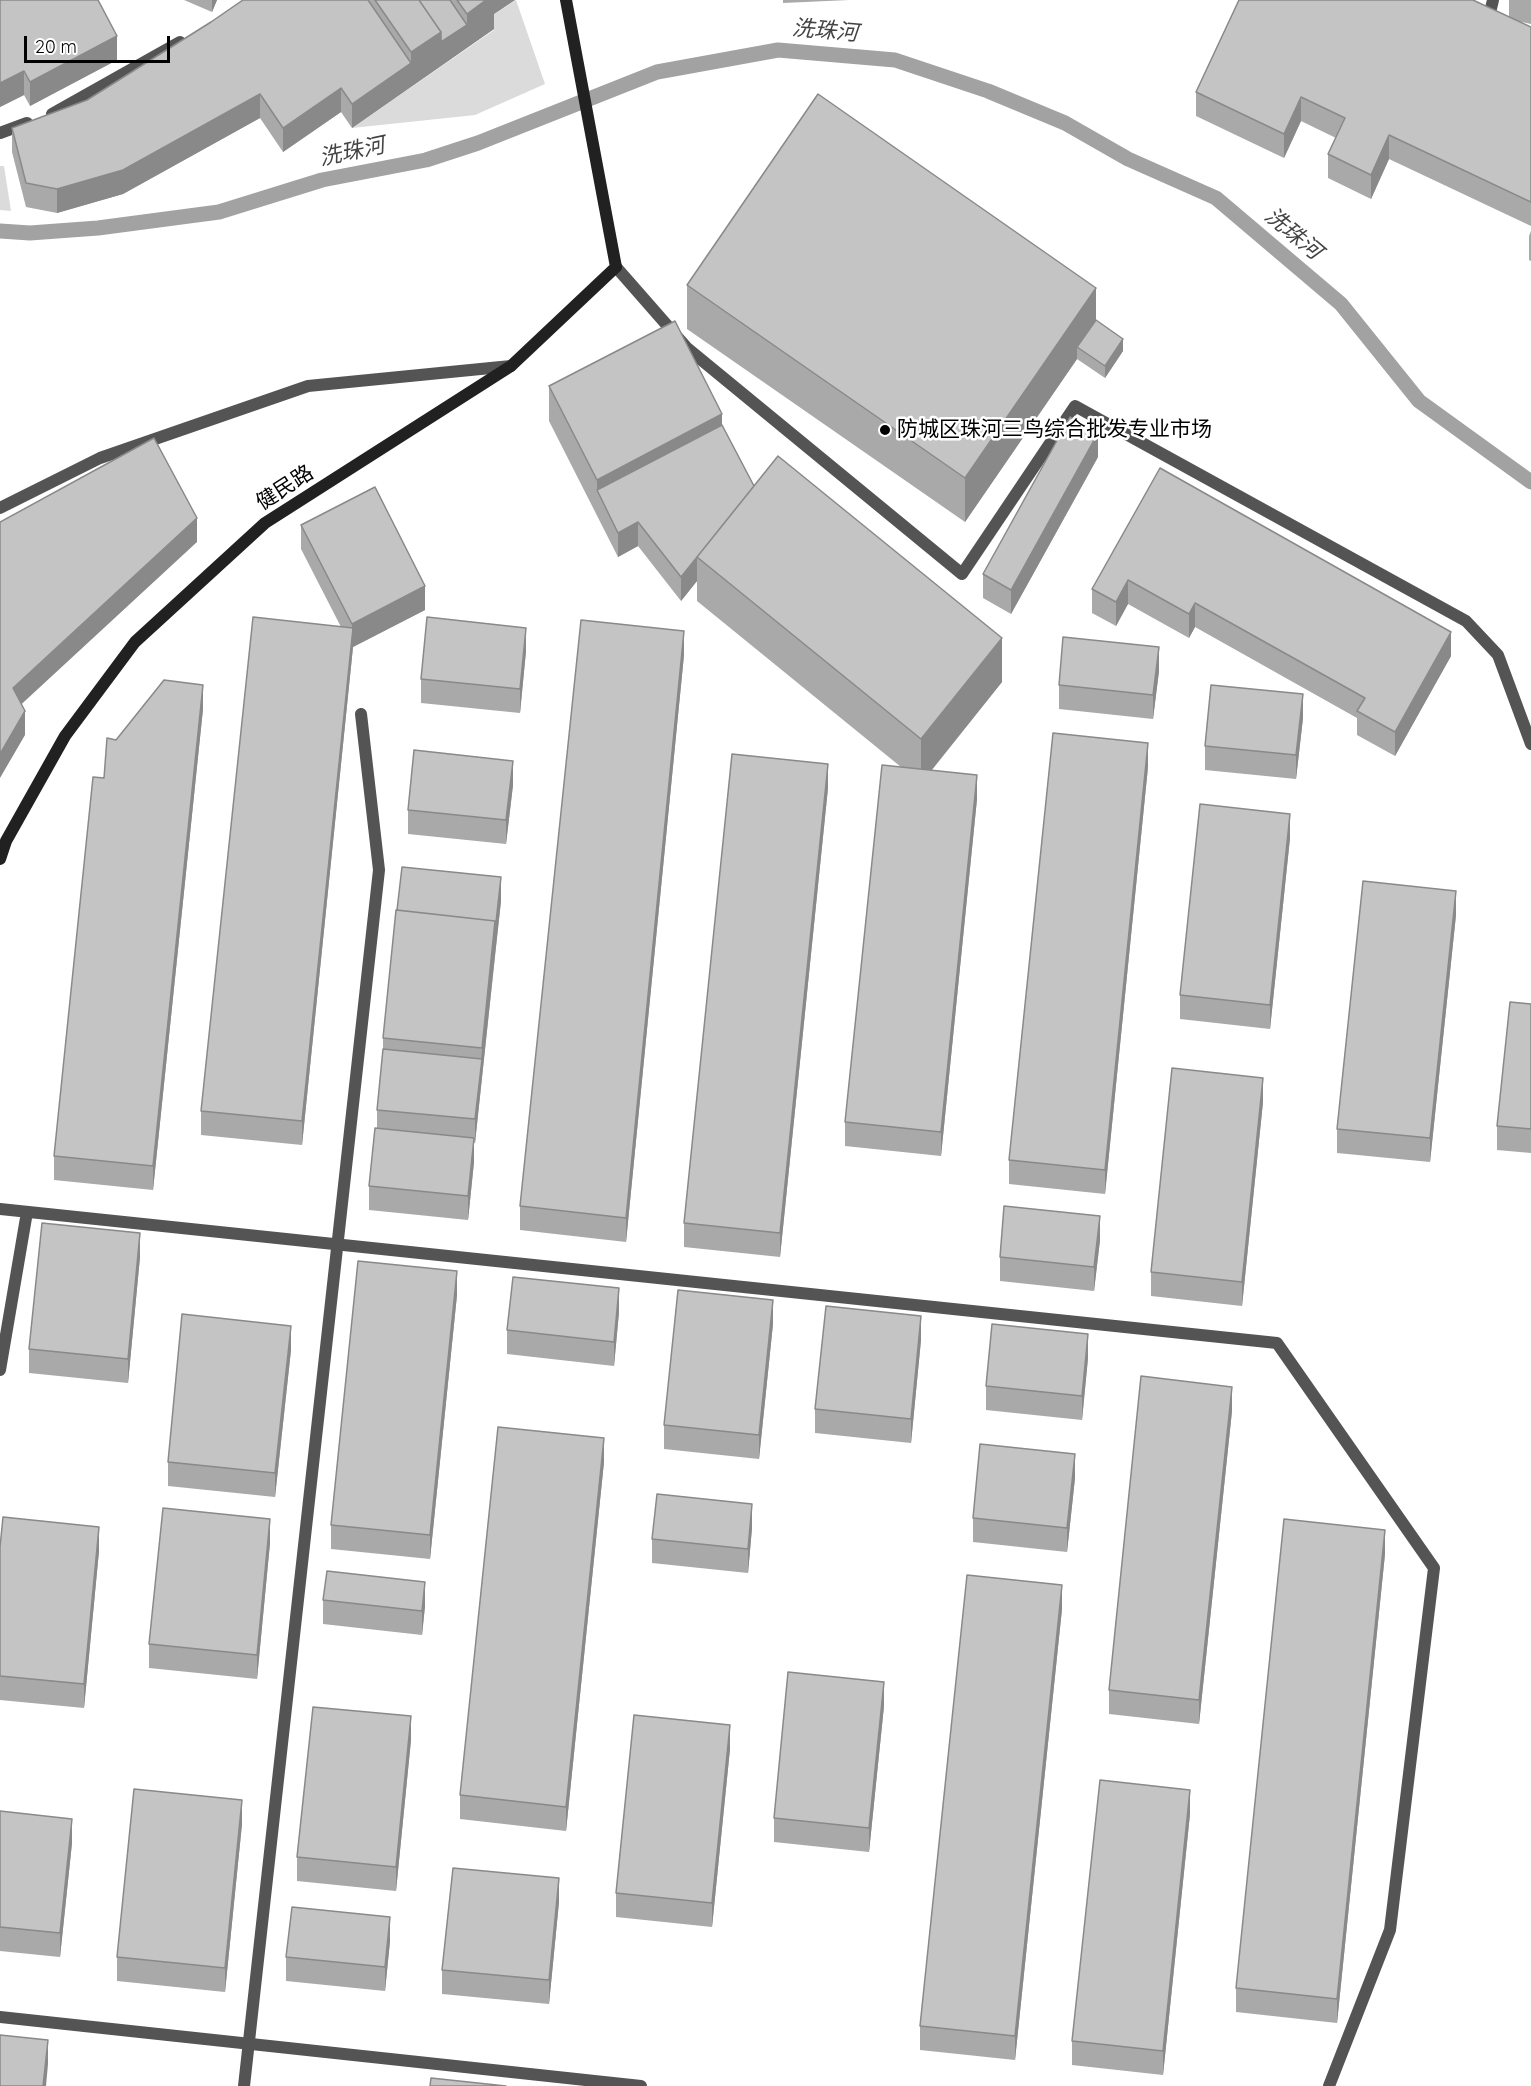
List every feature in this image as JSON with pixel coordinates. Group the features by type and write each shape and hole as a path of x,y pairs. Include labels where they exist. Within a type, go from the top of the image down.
{"street":[{"path":"566,0 616,267 687,348 962,574 1075,406 1466,621 1498,655 1531,744"},
{"path":"1489,21 1493,0"},
{"path":"0,133 61,111 192,35"},
{"name":"健民路","path":"0,859 6,841 65,736 135,642 265,523 511,366 616,267"},
{"path":"0,508 100,458 308,386 511,366"},
{"path":"244,2086 379,870 361,714"},
{"path":"0,1209 1277,1343 1434,1568 1390,1930 1329,2086"},
{"path":"0,1370 27,1212"},
{"path":"0,2017 641,2086"}],"shaded area":[{"path":"516,0 545,84 475,115 352,128 494,30 487,19"},
{"path":"0,166 4,166 11,211 0,210"}],"building":[{"path":"0,0 98,0 117,36 30,82 24,71 0,83"},
{"path":"243,0 368,0 411,63 352,104 341,88 283,128 260,94 123,170 57,189 26,183 12,128 87,100"},
{"path":"375,0 419,0 441,32 411,52"},
{"path":"419,0 450,0 467,25 441,42 441,32"},
{"path":"457,0 486,0 467,14"},
{"path":"1239,0 1473,0 1531,27 1531,202 1389,135 1371,175 1328,154 1345,118 1301,97 1284,134 1196,92"},
{"path":"818,94 1096,288 965,478 687,285"},
{"path":"1096,320 1123,339 1105,366 1077,347"},
{"path":"675,321 722,414 597,480 549,386"},
{"path":"1070,417 1098,433 1011,590 983,574"},
{"path":"722,425 754,486 681,577 638,522 618,533 597,490"},
{"path":"154,438 197,518 13,688 25,711 0,754 0,522"},
{"path":"778,456 1002,638 921,739 697,557"},
{"path":"1160,468 1451,632 1395,732 1357,711 1365,698 1195,603 1189,614 1128,580 1116,602 1092,589"},
{"path":"375,487 425,586 352,624 301,525"},
{"path":"253,617 353,628 302,1121 201,1111"},
{"path":"427,617 526,628 520,689 421,679"},
{"path":"581,620 684,631 626,1218 520,1206"},
{"path":"1063,637 1159,647 1153,695 1059,685"},
{"path":"164,680 203,685 153,1166 54,1156 93,777 104,778 107,738 116,740"},
{"path":"1211,685 1303,694 1296,755 1205,746"},
{"path":"1053,733 1148,743 1105,1170 1009,1160"},
{"path":"414,750 513,761 506,820 408,810"},
{"path":"732,754 828,764 780,1233 684,1223"},
{"path":"882,765 977,775 941,1132 845,1122"},
{"path":"1200,804 1290,814 1270,1005 1180,995"},
{"path":"402,867 501,877 495,931 495,921 397,910"},
{"path":"1363,881 1456,891 1430,1138 1337,1129"},
{"path":"396,910 495,921 482,1048 383,1038"},
{"path":"1510,1002 1531,1004 1531,1129 1497,1126"},
{"path":"383,1049 482,1059 475,1119 377,1110"},
{"path":"1172,1068 1263,1078 1242,1282 1151,1272"},
{"path":"375,1128 474,1138 468,1196 369,1186"},
{"path":"1004,1206 1100,1216 1094,1267 1000,1257"},
{"path":"42,1223 140,1233 128,1359 29,1349"},
{"path":"358,1261 457,1271 430,1535 331,1525"},
{"path":"513,1277 619,1288 614,1342 507,1330"},
{"path":"678,1290 773,1300 759,1435 664,1425"},
{"path":"826,1306 921,1316 911,1419 815,1409"},
{"path":"182,1314 291,1326 275,1473 168,1462"},
{"path":"992,1324 1088,1334 1082,1396 986,1386"},
{"path":"1141,1376 1232,1387 1199,1700 1109,1690"},
{"path":"498,1427 604,1438 566,1807 460,1795"},
{"path":"980,1444 1075,1454 1067,1528 973,1518"},
{"path":"657,1494 752,1504 748,1549 652,1539"},
{"path":"163,1508 270,1519 257,1655 149,1644"},
{"path":"3,1517 99,1527 84,1684 0,1676 0,1547"},
{"path":"1284,1519 1385,1530 1337,1999 1236,1988"},
{"path":"327,1571 425,1582 422,1611 323,1600"},
{"path":"967,1575 1062,1585 1015,2036 920,2026"},
{"path":"788,1672 884,1682 869,1828 774,1818"},
{"path":"313,1707 411,1716 396,1867 297,1857"},
{"path":"634,1715 730,1725 712,1903 616,1893"},
{"path":"1100,1780 1190,1790 1163,2051 1072,2041"},
{"path":"134,1789 242,1800 225,1968 117,1957"},
{"path":"0,1811 72,1819 60,1933 0,1927"},
{"path":"453,1868 559,1878 549,1980 442,1970"},
{"path":"292,1907 390,1917 385,1967 286,1957"},
{"path":"0,2035 48,2040 43,2086 0,2086"},
{"path":"431,2078 506,2086 430,2086"}],"waterway":[{"name":"洗珠河","path":"0,231 30,233 98,228 219,212 322,180 426,160 478,143 657,72 778,50 895,60 988,91 1065,123 1128,159 1216,198 1341,304 1419,401 1531,482"}],"place":[{"name":"防城区珠河三鸟综合批发专业市场","path":"885,430"}]}
